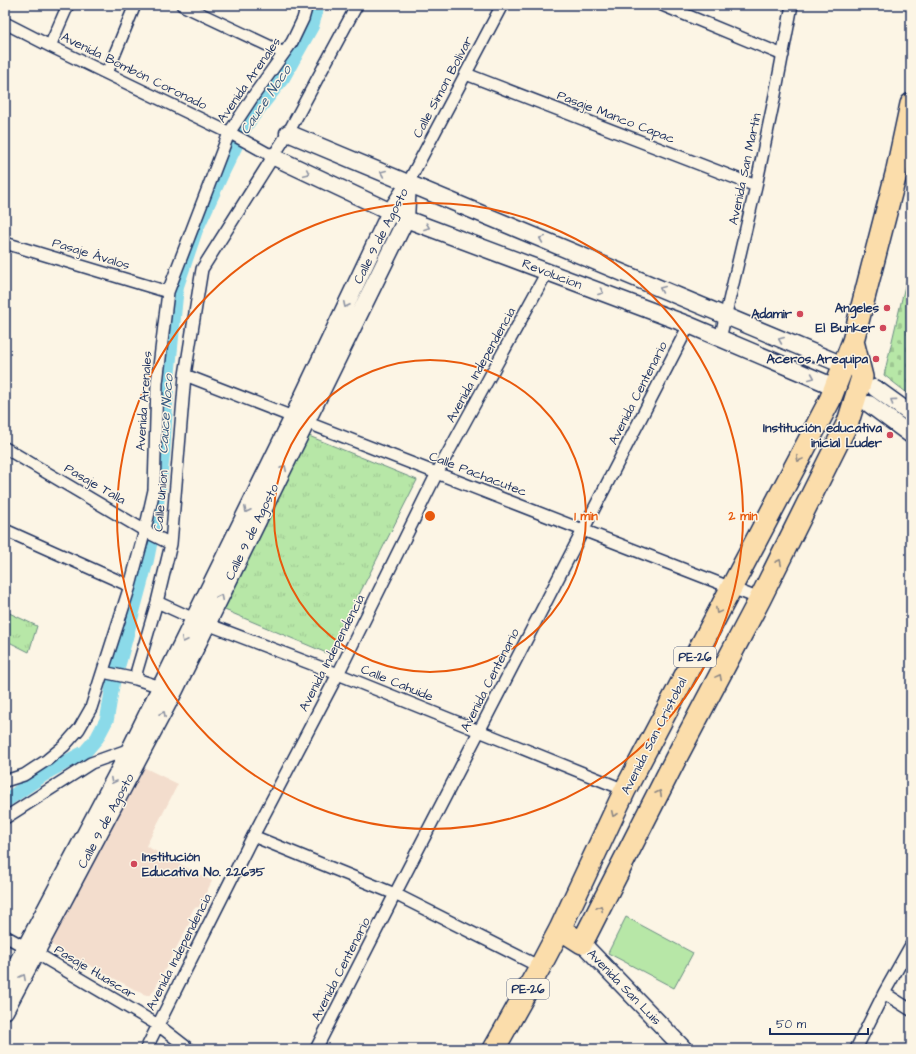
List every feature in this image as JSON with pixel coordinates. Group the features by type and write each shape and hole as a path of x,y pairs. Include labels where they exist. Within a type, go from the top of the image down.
{"highway":[{"name":"Avenida San Cristobal","path":"494,1049 560,929 625,790 830,400 856,391 843,366 853,341 896,174 911,104"},
{"path":"582,943 675,760 760,599 848,422 856,391 853,341"},
{"path":"647,748 675,760"},
{"name":"Avenida San Luis","path":"560,929 582,943"}],"street":[{"path":"50,46 68,5"},
{"path":"107,73 135,5"},
{"path":"182,5 284,53"},
{"name":"Avenida Arenales","path":"5,781 24,775 47,760 64,746 79,730 107,673 130,586 150,533 154,490 157,383 168,292 231,133 254,95 292,42 303,19 307,5"},
{"path":"272,156 288,133 358,5"},
{"name":"Calle Simon Bolivar","path":"408,183 502,5"},
{"path":"662,5 783,54"},
{"name":"Avenida San Martin","path":"720,339 756,186 792,5"},
{"name":"Avenida Bombón Coronado","path":"5,23 231,133 272,156"},
{"name":"Pasaje Manco Capac","path":"466,74 756,186"},
{"path":"288,133 843,366"},
{"name":"Revolucion","path":"272,156 406,219 689,325 720,339 856,391"},
{"name":"Calle Union","path":"132,679 137,670 157,602 171,544 185,375 202,269 272,156"},
{"name":"Calle 9 de Agosto","path":"300,419 390,212 408,183"},
{"name":"Calle 9 de Agosto","path":"5,986 31,950 148,742 168,689 300,419 406,219 408,183"},
{"name":"Pasaje Ávalos","path":"5,243 168,292"},
{"name":"Avenida Independencia","path":"146,1049 253,836 338,674 437,473 547,272"},
{"name":"Avenida Centenario","path":"316,1049 689,325"},
{"name":"Calle Pachacutec","path":"185,375 760,599"},
{"path":"856,391 911,414"},
{"path":"856,391 911,435"},
{"name":"Pasaje Talla","path":"5,448 171,544"},
{"path":"5,530 130,586"},
{"name":"Calle Cahuide","path":"157,602 200,622 338,674 625,790"},
{"path":"107,673 168,689"},
{"name":"Calle 9 de Agosto","path":"5,1012 31,950 130,749 168,689"},
{"path":"5,818 91,763 148,742"},
{"path":"253,836 395,894 540,967"},
{"name":"Pasaje Huascar","path":"5,936 158,1025 189,1049"},
{"name":"Avenida San Luis","path":"582,943 684,1049"},
{"path":"856,1049 911,944"},
{"path":"884,993 911,1010"}],"shaded area":[{"name":"Institución Educativa No. 22635","path":"141,766 178,784 146,846 212,881 199,907 194,908 190,916 191,920 150,995 143,994 52,945 50,941"}],"green space":[{"path":"911,260 911,396 884,375"},
{"path":"309,436 417,480 329,654 220,608"},
{"path":"5,611 37,626 29,652 5,640"},
{"path":"626,917 693,953 674,988 608,953"}],"waterway":[{"name":"Cauce Noco","path":"5,801 51,770 85,752 97,738 107,719 113,683 147,560 155,520 163,455 167,388 177,286 196,230 246,125 283,78 312,26 318,5"}],"place":[{"name":"Angeles","path":"887,308"},
{"name":"Adamir","path":"800,314"},
{"name":"El Bunker","path":"883,328"},
{"name":"Aceros Arequipa","path":"876,359"},
{"name":"Institución educativa inicial Luder","path":"890,435"},
{"name":"Institución Educativa No. 22635","path":"134,864"}]}
